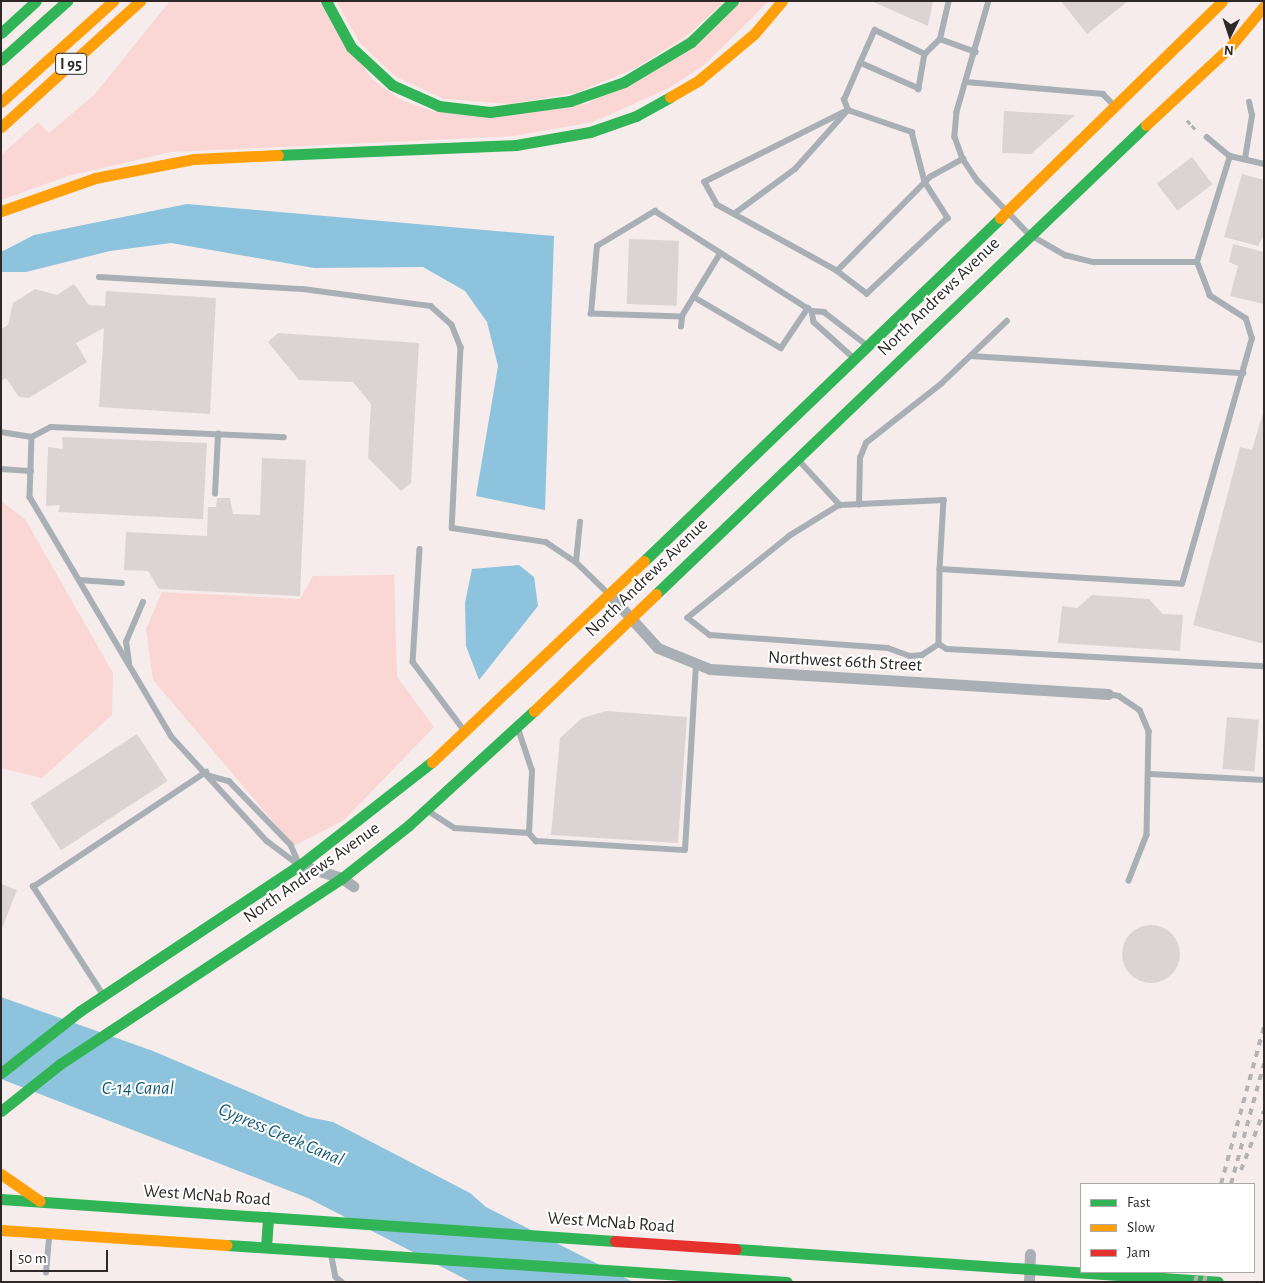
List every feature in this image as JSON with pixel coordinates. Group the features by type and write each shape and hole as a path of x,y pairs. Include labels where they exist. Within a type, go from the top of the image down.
{"main road":[{"path":"1,33 36,1"},
{"path":"1,60 67,1"},
{"path":"1,102 113,1"},
{"name":"I 95","path":"1,127 140,1"},
{"path":"326,1 351,47 392,85 439,106 490,112 570,102 624,82 691,42 733,1"},
{"path":"1,211 95,178 194,159 494,147 583,134 636,116 699,80 754,34 782,1"},
{"name":"North Andrews Avenue","path":"1,1073 80,1011 300,865 465,732 856,360 868,346 1116,107 1222,1"},
{"name":"North Andrews Avenue","path":"1,1111 116,1025 342,878 426,810 517,727 1029,234 1230,47 1259,19 1264,6"},
{"path":"1,1174 41,1202"},
{"name":"West McNab Road","path":"1,1199 1080,1273"},
{"path":"266,1246 268,1217"},
{"path":"1,1230 266,1246 787,1282"},
{"name":"West McNab Road","path":"1087,1273 1218,1282"}],"street":[{"name":"Northwest 66th Street","path":"609,594 632,617 658,648 696,665 776,676 1108,694"},
{"path":"300,865 342,878 353,886"},
{"path":"1029,1282 1030,1254"}],"lane":[{"path":"860,63 919,89 925,54 940,39 949,1"},
{"path":"989,1 966,82 955,137 963,159 1029,234 1065,254 1094,262 1197,262"},
{"path":"848,110 844,100 875,30 925,54"},
{"path":"940,39 976,52"},
{"path":"966,82 1103,94 1116,107"},
{"path":"1245,159 1252,116 1249,102"},
{"path":"734,214 795,169 848,110"},
{"path":"848,110 912,132 925,182 948,218 867,294 837,271 718,205 704,182 848,110"},
{"path":"1207,137 1230,156 1264,164"},
{"path":"940,569 1182,584 1243,373 1251,328 1246,319 1210,296 1197,262 1230,156"},
{"path":"837,271 925,182 963,159"},
{"path":"682,317 591,314 597,246 655,211 810,310 824,312 868,346"},
{"path":"681,327 682,317 721,253"},
{"path":"99,277 303,289 430,306 452,325 460,347 452,528 522,536 546,542 576,562 609,594"},
{"path":"694,297 780,348 810,310"},
{"path":"810,310 814,322 856,360"},
{"path":"859,505 860,458 866,443 971,356 1007,321"},
{"path":"971,356 1243,373"},
{"path":"1,432 32,437 51,427 284,437"},
{"path":"215,494 218,434"},
{"path":"32,437 30,497 172,737 268,841 300,865"},
{"path":"797,458 840,505"},
{"path":"1,470 31,471"},
{"path":"944,500 940,569 939,644 922,655 910,656 888,648 710,635 688,618 790,536 840,505 944,500"},
{"path":"576,562 580,522"},
{"path":"420,549 412,662 465,732"},
{"path":"78,580 122,583"},
{"path":"130,667 126,642 143,602"},
{"path":"939,644 947,649 1264,666"},
{"path":"517,727 532,770 529,833 536,841 685,850 696,665"},
{"path":"1108,694 1119,696 1140,710 1149,731 1151,774 1147,835 1129,882"},
{"path":"208,774 229,781 290,845 300,865"},
{"path":"103,996 33,887 208,774"},
{"path":"1151,774 1264,780"},
{"path":"426,810 455,828 529,833"},
{"path":"46,1272 50,1233"},
{"path":"331,1251 334,1270 342,1282"}],"path":[{"path":"1187,120 1197,131"}],"shaded area":[{"path":"170,1 319,1 372,79 401,100 435,112 587,104 742,1 769,1 703,66 669,88 593,122 514,136 171,152 68,176 1,200 1,155 38,122 49,133 94,95"},
{"path":"336,1 725,1 688,35 634,69 576,93 509,104 444,99 396,77 360,43"},
{"path":"1,501 25,519 113,673 112,715 42,778 1,768"},
{"path":"394,575 397,677 434,727 344,820 294,846 153,680 146,629 162,592 300,599 313,576"}],"water":[{"path":"187,204 554,236 545,510 476,496 498,366 487,322 465,291 423,267 314,268 171,243 110,251 26,272 1,272 1,252 34,235"},
{"path":"519,565 534,577 538,606 479,680 466,646 465,603 472,569"},
{"name":"C-14 Canal","path":"1,997 153,1051 308,1117 333,1122 470,1193 486,1207 633,1282 471,1282 308,1198 1,1079"}],"building":[{"path":"871,1 933,1 928,26"},
{"path":"1061,1 1128,1 1087,34"},
{"path":"1004,111 1075,115 1031,154 1002,153"},
{"path":"1192,157 1212,184 1177,211 1157,183"},
{"path":"1242,174 1264,180 1264,235 1258,246 1224,237"},
{"path":"629,239 679,241 677,306 627,304"},
{"path":"1233,244 1264,252 1264,304 1230,296 1238,266 1229,262"},
{"path":"74,284 89,305 105,306 106,291 216,298 210,414 99,407 104,328 76,343 87,362 29,398 19,397 6,378 1,381 1,329 8,325 13,303 35,289 57,295"},
{"path":"278,333 419,343 411,483 401,491 368,458 371,404 353,382 299,380 268,342"},
{"path":"1264,410 1264,644 1193,625 1240,447 1252,450"},
{"path":"62,437 207,443 203,519 58,512 60,505 46,506 48,447 63,449"},
{"path":"262,458 306,460 300,596 159,589 148,571 124,570 126,532 207,536 208,507 216,507 217,498 230,498 233,514 260,515"},
{"path":"1092,595 1149,599 1163,614 1183,615 1180,651 1058,643 1062,606 1077,608"},
{"path":"606,711 687,717 678,843 551,835 560,738 582,718"},
{"path":"1227,717 1259,720 1254,772 1222,769"},
{"path":"137,734 167,781 61,850 30,803"},
{"path":"1,884 17,890 1,931"},
{"path":"1145,925 1157,925 1172,933 1180,948 1180,960 1172,975 1157,983 1145,983 1130,975 1122,960 1122,948 1130,933"}],"railway":[{"path":"1221,1183 1264,1027"},
{"path":"1231,1183 1264,1063"},
{"path":"1241,1170 1264,1111"},
{"path":"1195,1282 1198,1273"},
{"path":"1204,1282 1207,1273"}],"traffic: fast":[{"path":"1,33 36,1"},
{"path":"1,60 67,1"},
{"path":"326,1 351,47 392,85 439,106 490,112 570,101 624,82 691,42 733,1"},
{"path":"278,155 516,145 590,132 636,116 670,97"},
{"path":"656,594 1146,125"},
{"path":"644,561 1000,218"},
{"path":"1,1111 60,1064 342,878 409,825 534,711"},
{"path":"1,1073 80,1011 300,865 432,762"},
{"path":"1,1199 615,1241"},
{"path":"266,1247 268,1217"},
{"path":"227,1245 787,1282"},
{"path":"736,1249 1080,1273"},
{"path":"1087,1273 1218,1282"}],"traffic: slow":[{"path":"1,102 113,1"},
{"path":"1,127 140,1"},
{"path":"670,97 699,80 754,34 782,1"},
{"path":"1000,218 1222,1"},
{"path":"1146,125 1230,47 1264,6"},
{"path":"1,211 95,178 194,159 278,155"},
{"path":"432,762 644,561"},
{"path":"534,711 656,594"},
{"path":"1,1174 40,1201"},
{"path":"1,1230 227,1245"}],"traffic: jam":[{"path":"615,1241 736,1249"}],"water label":[{"name":"Cypress Creek Canal","path":"281,1135"}]}
